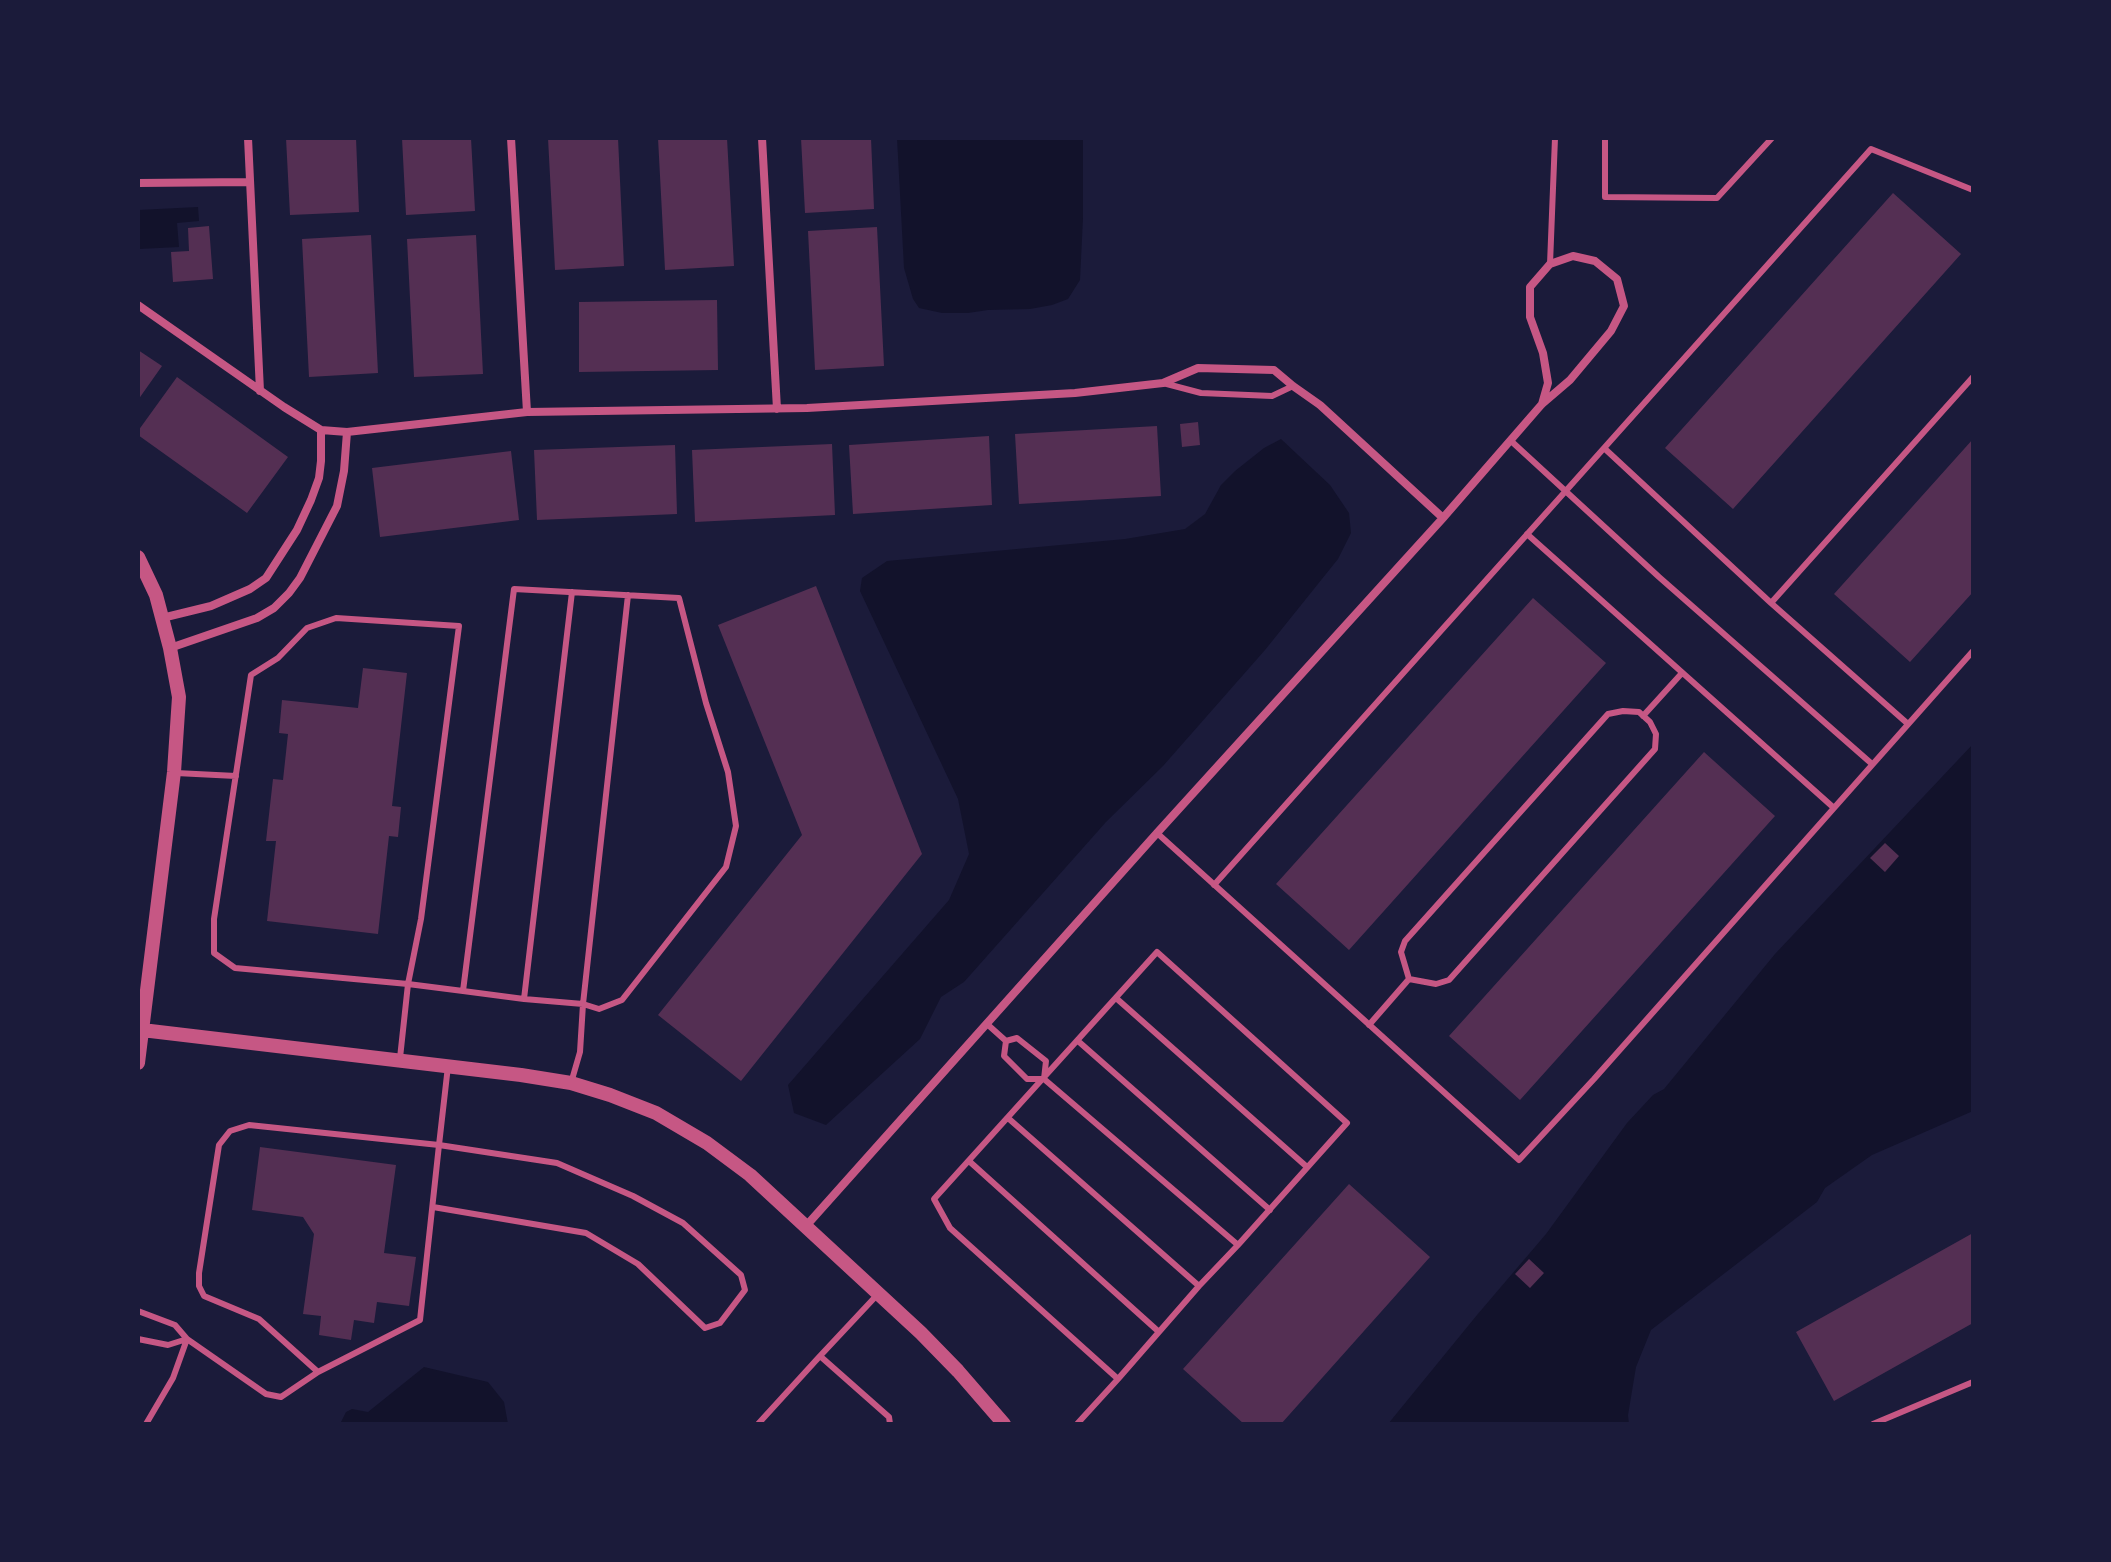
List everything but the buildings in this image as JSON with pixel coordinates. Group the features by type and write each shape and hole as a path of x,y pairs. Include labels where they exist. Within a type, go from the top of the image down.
{"street":[{"path":"248,138 260,391"},
{"path":"511,138 527,412"},
{"path":"762,138 777,409"},
{"path":"138,183 250,182"},
{"path":"806,1226 1542,404 1570,380 1611,331 1624,306 1617,279 1595,261 1573,256 1550,264 1530,287 1530,317 1543,353 1548,383 1542,404"},
{"path":"138,305 321,430 347,432 527,412 777,409 1075,393 1163,383 1198,368 1274,370 1320,405 1443,518"},
{"path":"162,618 211,606 250,589 266,578 297,530 311,500 319,478 321,430"},
{"path":"170,648 257,618 274,608 289,593 337,506 347,432"},
{"path":"138,557 156,595 179,697 174,772 138,1063"},
{"path":"142,1030 571,1083 656,1113 707,1143 750,1175 958,1371 1004,1424"}],"lane":[{"path":"1550,264 1555,138"},
{"path":"1605,138 1605,197 1704,198 1717,198 1772,138"},
{"path":"1214,885 1871,149 1973,190"},
{"path":"1771,603 1973,377"},
{"path":"1163,383 1201,393 1272,396 1293,386"},
{"path":"1510,440 1659,577 1872,764"},
{"path":"1604,448 1771,603 1908,724"},
{"path":"1527,534 1834,808"},
{"path":"400,1062 408,984 421,919 459,626 336,618 307,628 278,658 251,675 214,919 214,953 235,968 408,984 524,999 583,1004 599,1009 622,1000 726,867 736,826 728,772 706,703 679,598 514,589 463,991"},
{"path":"524,999 572,592"},
{"path":"571,1083 580,1052 628,595"},
{"path":"1157,833 1519,1160 1973,651"},
{"path":"1643,716 1682,673"},
{"path":"1639,712 1650,722 1656,734 1655,749 1449,980 1436,984 1409,979 1401,952 1415,929 1608,714 1639,712"},
{"path":"174,772 236,776"},
{"path":"1077,1424 1118,1379 1199,1286 1347,1123 1157,952 934,1199 950,1228 1118,1379"},
{"path":"1369,1025 1409,979"},
{"path":"1116,998 1307,1167"},
{"path":"987,1024 1006,1041"},
{"path":"1006,1041 1017,1038 1046,1061 1044,1079"},
{"path":"1006,1041 1004,1056 1027,1079 1044,1079 1238,1245"},
{"path":"1078,1041 1270,1210"},
{"path":"138,1311 175,1325 187,1339 266,1394 281,1397 318,1372 420,1320 448,1066"},
{"path":"1008,1118 1199,1286"},
{"path":"318,1372 259,1319 204,1296 199,1286 219,1145 230,1131 249,1125 439,1145 557,1163 633,1196 683,1223 741,1275 745,1290 720,1323 705,1328 638,1264 586,1233 433,1207"},
{"path":"969,1161 1159,1332"},
{"path":"758,1424 878,1293"},
{"path":"138,1339 168,1345 187,1339"},
{"path":"146,1424 173,1378 187,1339"},
{"path":"820,1356 889,1417 890,1424"},
{"path":"1873,1424 1973,1382"}],"shaded area":[{"path":"897,138 1083,138 1080,280 1068,299 1030,309 968,313 942,313 919,308 913,299 904,268"},
{"path":"198,207 199,221 177,223 179,247 139,249 138,210"},
{"path":"1281,439 1330,485 1349,513 1351,533 1338,559 1265,650 1163,766 1106,822 964,982 941,997 920,1039 826,1125 794,1113 788,1085 949,900 969,854 958,799 860,591 862,578 887,561 1125,539 1185,529 1205,514 1221,485 1235,471"},
{"path":"1973,744 1973,1111 1872,1155 1825,1188 1817,1202 1651,1330 1636,1367 1629,1424 1388,1424 1546,1234 1627,1123 1653,1095 1664,1089 1775,954"},
{"path":"424,1367 488,1382 504,1402 508,1424 340,1424 346,1412 352,1409 368,1412"}]}
